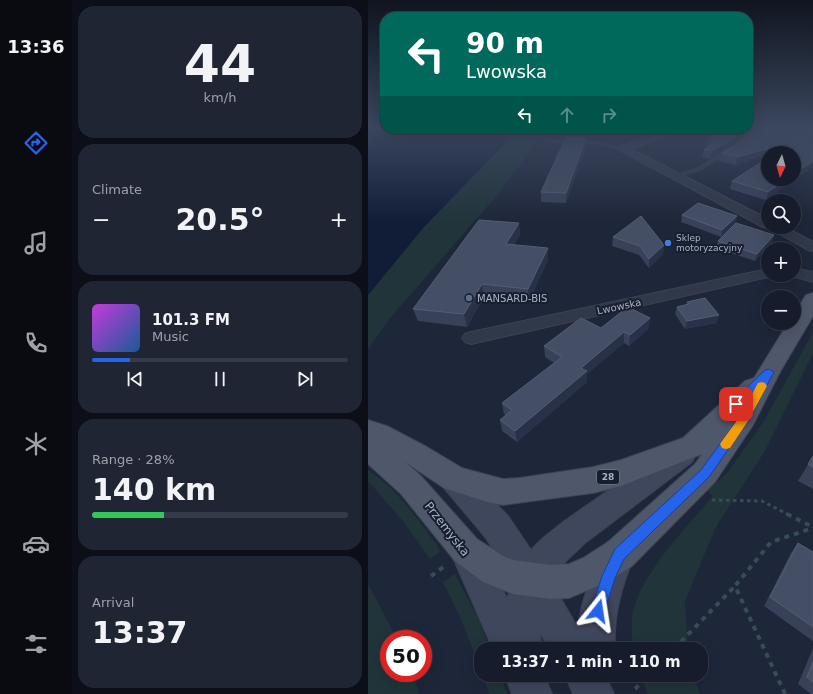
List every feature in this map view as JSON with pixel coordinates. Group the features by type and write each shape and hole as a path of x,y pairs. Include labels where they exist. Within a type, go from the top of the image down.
{"main road":[{"name":"28","path":"459,556 513,577 551,582 569,581 595,570 620,554 705,473 744,418 769,372 813,299"},
{"name":"28","path":"368,431 378,434 417,455 454,479 487,489 503,492 563,485 621,473 693,446 769,372"},
{"path":"522,642 521,625 524,601 531,580 546,557 568,537 693,446"},
{"name":"Przemyska","path":"368,448 411,485 459,556 508,642"},
{"path":"454,479 497,527 531,580 565,642"},
{"path":"596,642 596,621 600,601 609,576 620,554"},
{"path":"588,682 594,694"},
{"path":"606,682 618,692"}],"street":[{"path":"642,158 761,220"},
{"path":"788,234 813,247"},
{"path":"801,274 813,277"},
{"name":"Lwowska","path":"471,338 761,275"}],"lane":[{"path":"675,176 699,169 716,158"}],"path":[{"path":"706,499 762,501 813,527"},
{"path":"681,642 735,586 770,542 813,527"},
{"path":"431,576 459,556"},
{"path":"735,586 785,694"},
{"path":"618,692 636,682"}],"shaded area":[{"path":"490,158 525,158 500,192 391,317 368,349 368,295 423,228"},
{"path":"813,332 813,353 765,451 716,527 685,601 688,642 633,642 633,612 638,597 655,566 678,536 713,496 707,491 727,473 764,421"},
{"path":"368,470 388,485 422,525 441,551 430,559 402,520 368,481"},
{"path":"455,574 480,622 487,642 474,642 474,652 460,617 443,582"},
{"path":"368,584 392,630 380,630 380,682 416,682 419,694 368,694"},
{"path":"485,682 503,682 507,694 489,694"},
{"path":"643,682 696,682 700,694 648,694"}],"water":[{"path":"368,158 490,158 423,228 368,295"}],"building":[{"path":"556,158 579,158 566,193 541,192"},
{"path":"801,158 813,158 813,161 801,169"},
{"path":"761,162 761,186 777,186 768,192 732,181"},
{"path":"698,203 737,216 722,230 682,215"},
{"path":"641,216 664,245 649,259 640,246 613,237"},
{"path":"479,220 519,223 506,244 548,248 528,289 482,284 464,314 413,309"},
{"path":"736,223 761,231 761,234 774,235 768,242 761,242 761,250 757,254 718,241"},
{"path":"705,298 719,315 687,321 677,307 689,304 687,302"},
{"path":"630,308 650,318 630,335 624,332 581,368 587,371 515,431 500,420 512,410 502,403 562,357 544,346 581,318 601,328 625,309"},
{"path":"813,456 813,467 808,464"},
{"path":"798,543 813,552 813,627 770,597"},
{"path":"813,662 813,682 807,677"}],"slow traffic":[{"path":"726,444 744,418 762,386"}],"place":[{"name":"Sklep motoryzacyjny","path":"668,243"},
{"name":"MANSARD-BIS","path":"469,298"}],"route":[{"path":"598,611 609,576 620,554 705,473 744,418 769,372 736,404"}]}
